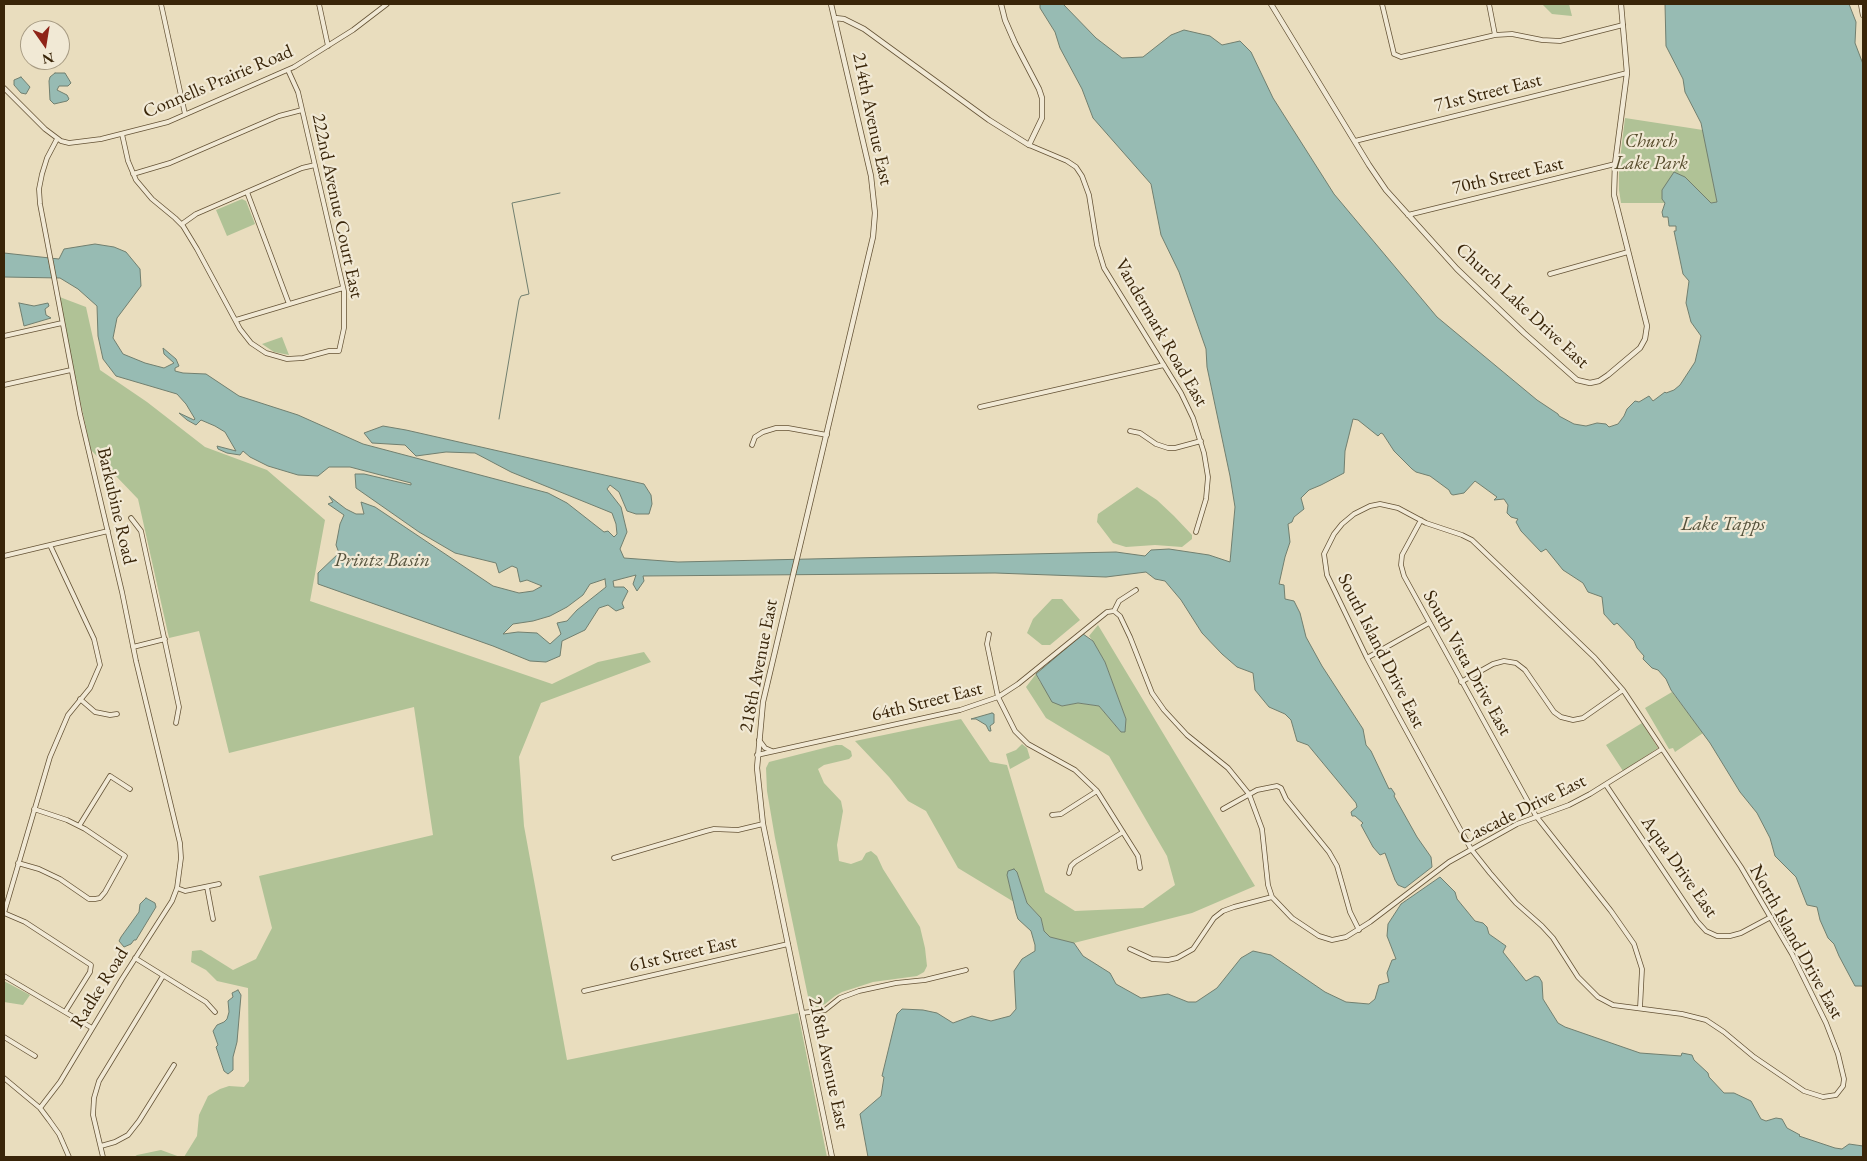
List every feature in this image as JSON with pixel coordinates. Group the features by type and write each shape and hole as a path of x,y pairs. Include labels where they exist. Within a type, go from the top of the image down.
{"street":[{"path":"161,4 185,114"},
{"path":"319,4 328,46"},
{"name":"Connells Prairie Road","path":"57,139 69,143 82,143 168,122 288,70 328,46 387,4"},
{"name":"214th Avenue East","path":"831,4 871,176 875,213 872,242"},
{"path":"1001,4 1014,43 1040,89 1042,98 1042,118 1029,145"},
{"name":"Church Lake Drive East","path":"1271,4 1377,176 1408,215 1462,274 1524,333 1577,380 1586,383 1596,382 1608,375 1640,348 1645,338 1647,323 1614,195 1615,164 1627,73 1621,4"},
{"path":"1382,4 1394,54 1398,57 1495,35 1512,34 1542,40 1560,41 1623,25"},
{"path":"1489,4 1495,35"},
{"path":"1861,4 1863,15"},
{"name":"Vandermark Road East","path":"834,18 844,19 864,29 989,120 1029,145 1067,161 1076,167 1082,176 1089,195 1097,244 1104,268 1187,403 1201,441 1208,477 1206,499 1196,532"},
{"name":"222nd Avenue Court East","path":"236,320 247,338 261,351 279,357 295,359 339,351 345,314 343,288 298,92 288,70"},
{"name":"71st Street East","path":"1355,141 1627,73"},
{"path":"4,88 57,139"},
{"path":"133,174 170,163 279,116 302,110"},
{"path":"122,134 133,174 145,192 182,224 236,320 343,288"},
{"name":"Barkubine Road","path":"57,139 47,158 42,174 39,189 40,204 71,370 133,647 180,843 181,865 179,880"},
{"name":"70th Street East","path":"1408,215 1615,164"},
{"path":"182,224 196,214 302,168 315,165"},
{"path":"247,192 289,304"},
{"name":"218th Avenue East","path":"832,1157 763,824 757,781 757,756 763,702 872,242"},
{"path":"1550,274 1628,252"},
{"path":"4,336 62,323"},
{"path":"980,407 1164,365"},
{"path":"4,385 71,370"},
{"path":"752,445 755,438 763,432 776,428 788,428 827,435"},
{"path":"1130,431 1137,432 1156,444 1169,448 1201,441"},
{"name":"South Island Drive East","path":"1471,849 1366,658 1329,580 1324,552 1331,538 1342,524 1354,514 1370,506 1380,504 1393,506 1434,526 1472,540 1595,658 1623,690 1662,749"},
{"path":"131,518 142,531 179,707 176,723"},
{"name":"South Vista Drive East","path":"1422,520 1405,546 1401,558 1404,576 1536,816 1611,911 1634,944 1642,970 1640,1008"},
{"path":"4,556 108,530"},
{"path":"50,545 94,639 100,665 90,688 68,715 56,741 4,913 24,922 91,965 90,972 65,1012"},
{"name":"64th Street East","path":"757,756 960,710 998,697 1018,684 1107,612 1114,611 1120,601 1136,590"},
{"path":"1114,611 1120,616 1152,693 1164,710 1187,735 1228,768 1249,794 1262,829 1266,876 1272,897 1234,906 1223,911 1214,918 1193,949 1177,958 1168,960 1152,959 1130,949"},
{"path":"1366,658 1429,624"},
{"path":"989,634 987,644 998,697 1021,738 1036,750 1057,759 1075,770 1097,791 1138,856 1140,868"},
{"path":"133,647 164,640"},
{"path":"1461,682 1493,664 1504,661 1516,663 1525,670 1554,712 1565,719 1574,720 1583,718 1623,690"},
{"path":"80,699 95,712 110,716 117,714"},
{"path":"759,740 764,748 777,752"},
{"name":"Cascade Drive East","path":"1272,897 1292,918 1324,938 1338,939 1359,930 1443,865 1516,824 1576,802 1662,749"},
{"name":"North Island Drive East","path":"1471,849 1504,891 1539,922 1553,938 1578,977 1594,993 1614,1004 1682,1014 1706,1020 1754,1057 1804,1091 1823,1097 1836,1095 1844,1079 1833,1039 1810,988 1771,917 1741,868 1662,749"},
{"path":"79,826 110,776 130,789"},
{"name":"Aqua Drive East","path":"1606,785 1697,921 1706,931 1716,936 1730,936 1741,933 1771,917"},
{"path":"1223,809 1264,788 1277,786 1281,788 1292,807 1330,852 1337,866 1350,912 1359,930"},
{"path":"1052,815 1061,814 1097,791"},
{"path":"18,863 46,872 60,879 89,899 95,899 100,898 105,892 125,856 79,826 34,809"},
{"path":"614,858 714,829 738,830 763,824"},
{"path":"1069,872 1070,866 1075,862 1123,832"},
{"name":"Radke Road","path":"40,1108 60,1082 172,901 179,880"},
{"path":"177,888 185,891 219,884"},
{"path":"206,887 213,919"},
{"name":"61st Street East","path":"584,991 788,944"},
{"path":"135,958 206,1002 214,1012"},
{"path":"802,1013 826,1010 846,995 867,989 924,980 966,970"},
{"path":"4,976 92,1028"},
{"path":"103,1157 93,1115 94,1098 99,1081 163,976"},
{"path":"4,1037 35,1056"},
{"path":"101,1146 115,1142 128,1135 139,1121 174,1065"},
{"path":"4,1078 40,1108 54,1127 69,1157"}],"green space":[{"path":"1542,4 1569,4 1572,16 1552,14"},
{"name":"Church Lake Park","path":"1625,118 1703,130 1717,202 1711,203 1685,177 1665,203 1621,203 1619,168"},
{"path":"242,199 246,201 255,224 227,236 216,210"},
{"path":"57,296 86,307 100,370 147,402 205,447 267,470 325,520 310,601 552,684 598,662 644,652 651,662 541,703 519,757 524,826 567,1060 798,1013 827,1157 184,1157 197,1136 199,1115 208,1096 229,1086 244,1087 249,1081 248,988 217,981 206,970 191,962 192,951 201,950 233,970 256,959 272,928 259,876 433,835 414,707 229,753 199,631 169,638 138,499 91,450"},
{"path":"282,337 289,355 274,352 262,344"},
{"path":"1137,487 1157,500 1174,516 1192,535 1192,539 1182,547 1155,545 1126,547 1113,543 1097,522 1098,514"},
{"path":"1052,599 1062,599 1080,620 1050,645 1042,645 1027,633 1033,619"},
{"path":"1098,625 1255,886 1192,913 1074,943 1050,937 1044,931 1041,918 1027,903 1017,872 1007,875 1014,902 958,868 926,811 908,801 889,777 855,741 961,719 990,762 1007,765 1045,892 1075,911 1143,908 1175,885 1167,856 1109,756 1046,718 1026,687 1036,674 1040,682 1062,706 1078,703 1099,706 1121,732 1126,719 1105,662 1089,636"},
{"path":"1672,692 1703,733 1675,752 1673,748 1669,749 1645,708"},
{"path":"1642,723 1658,748 1623,771 1606,745"},
{"path":"1022,744 1027,748 1030,758 1010,769 1006,754 1016,750"},
{"path":"842,745 851,751 852,756 849,759 824,765 818,769 824,783 841,801 843,811 837,845 839,861 851,864 862,860 866,853 871,851 877,856 883,869 920,927 927,966 924,972 917,976 873,982 842,992 825,1004 817,1007 810,1006 775,838 767,791 766,768 769,762"},
{"path":"4,981 30,995 23,1005 4,1002"},
{"path":"161,1150 180,1157 134,1157 137,1155"}],"water":[{"name":"Lake Tapps","path":"1040,4 1063,4 1096,38 1122,58 1143,57 1171,35 1184,30 1210,36 1222,45 1240,41 1251,52 1273,98 1334,194 1437,317 1559,416 1574,424 1586,426 1597,423 1606,424 1609,427 1618,424 1627,409 1635,401 1639,402 1649,396 1653,401 1665,392 1674,390 1680,385 1695,362 1701,336 1691,322 1686,303 1689,281 1683,274 1674,231 1676,231 1676,226 1669,226 1668,217 1663,217 1662,212 1665,203 1662,199 1662,190 1674,172 1685,177 1711,203 1717,202 1701,123 1685,92 1683,79 1666,46 1665,4 1849,4 1856,22 1855,43 1863,64 1863,988 1862,986 1855,986 1834,944 1828,938 1820,920 1817,907 1807,905 1796,877 1775,856 1770,838 1757,813 1740,792 1710,743 1671,690 1666,679 1658,670 1652,668 1643,659 1644,656 1634,641 1617,623 1614,625 1604,614 1602,597 1588,592 1583,583 1563,570 1546,549 1541,552 1521,531 1516,522 1518,519 1511,517 1507,513 1508,505 1504,499 1494,500 1497,497 1475,481 1464,493 1451,494 1449,490 1430,476 1412,469 1394,451 1383,434 1381,433 1378,436 1358,420 1353,419 1345,451 1344,473 1309,490 1301,498 1304,509 1288,524 1290,542 1279,584 1284,585 1285,599 1294,601 1300,613 1306,637 1322,666 1363,729 1366,745 1371,751 1389,789 1391,788 1395,794 1394,796 1417,837 1431,857 1432,867 1405,888 1398,885 1395,880 1385,853 1380,855 1373,847 1361,825 1363,823 1355,816 1352,816 1351,812 1357,807 1356,803 1308,745 1297,741 1291,720 1285,714 1269,707 1255,690 1253,673 1237,667 1222,654 1202,633 1181,600 1165,581 1155,579 1146,572 1106,577 995,573 643,576 644,581 637,591 633,584 636,575 613,581 614,587 624,587 628,591 622,603 624,608 616,611 608,605 599,608 585,630 562,641 560,656 546,662 530,661 318,584 318,573 339,553 336,545 340,524 344,515 328,504 333,502 329,496 356,514 364,514 361,502 375,507 493,586 519,593 533,591 542,586 527,580 520,582 517,568 512,566 499,573 496,563 455,553 419,532 356,488 355,474 364,474 411,485 411,483 350,467 329,467 318,476 298,475 268,466 250,457 243,451 240,455 218,449 217,446 236,451 225,432 201,420 196,425 179,413 195,419 177,394 116,376 103,359 98,336 97,306 78,289 60,278 4,277 4,253 59,259 64,249 95,244 114,247 126,252 140,269 141,286 117,318 113,338 123,354 164,368 174,363 164,354 163,348 176,359 179,366 175,368 175,371 206,374 239,396 298,415 363,444 548,493 567,503 604,532 608,531 614,537 617,534 612,513 511,472 475,453 446,452 416,456 405,445 372,443 364,433 383,426 406,430 644,484 651,495 652,504 649,514 636,514 627,511 619,492 610,485 607,489 621,507 627,532 620,549 624,558 678,562 1116,552 1145,556 1151,550 1169,549 1209,555 1230,562 1235,507 1207,367 1206,349 1179,272 1161,235 1151,184 1093,118 1082,89 1060,48 1055,32 1040,8","holes":["605,579 606,587 577,610 567,621 557,623 561,634 550,644 537,633 518,632 503,634 513,624 550,616 567,607 583,595 590,584"]},
{"path":"55,73 65,73 71,83 68,86 59,86 57,90 67,95 69,99 54,104 50,100 49,81 50,77"},
{"path":"21,77 30,87 26,94 21,93 14,85 14,80"},
{"path":"19,303 34,306 48,303 49,306 45,309 46,315 51,318 24,326"},
{"path":"1083,634 1093,641 1105,662 1126,719 1125,732 1121,732 1099,706 1078,703 1062,706 1052,702 1036,674"},
{"path":"994,714 994,723 990,726 991,731 989,731 986,725 976,719 971,719"},
{"path":"1014,869 1017,872 1027,903 1041,918 1044,931 1050,937 1074,943 1083,956 1110,973 1116,984 1141,998 1168,994 1188,1002 1196,1002 1217,988 1241,958 1253,951 1271,955 1325,992 1346,1002 1369,1004 1375,999 1379,985 1389,982 1387,973 1392,960 1396,959 1387,936 1388,924 1401,904 1440,877 1455,892 1457,899 1475,921 1483,923 1487,927 1489,934 1506,946 1503,952 1526,981 1535,976 1539,977 1542,982 1543,999 1558,1023 1640,1053 1681,1056 1682,1053 1692,1055 1694,1060 1708,1073 1709,1077 1724,1093 1734,1093 1751,1101 1761,1119 1766,1121 1776,1118 1782,1119 1787,1128 1799,1136 1835,1148 1842,1149 1849,1144 1863,1146 1863,1157 868,1157 860,1114 881,1096 884,1077 882,1076 897,1014 902,1009 937,1013 953,1023 972,1016 991,1021 1010,1016 1016,1009 1014,971 1022,959 1035,951 1035,945 1031,931 1018,919 1016,913 1007,875 1008,871"},
{"path":"146,898 155,903 156,907 136,940 124,947 119,941 139,912 140,904"},
{"path":"238,990 241,995 237,1042 233,1057 233,1070 228,1074 224,1071 213,1031 217,1025 227,1019 229,1012 228,1001 233,997 232,993"}],"waterway":[{"path":"499,419 519,300 521,296 529,294 512,203 560,193"}],"water label":[{"name":"Printz Basin","path":"382,561"}]}
